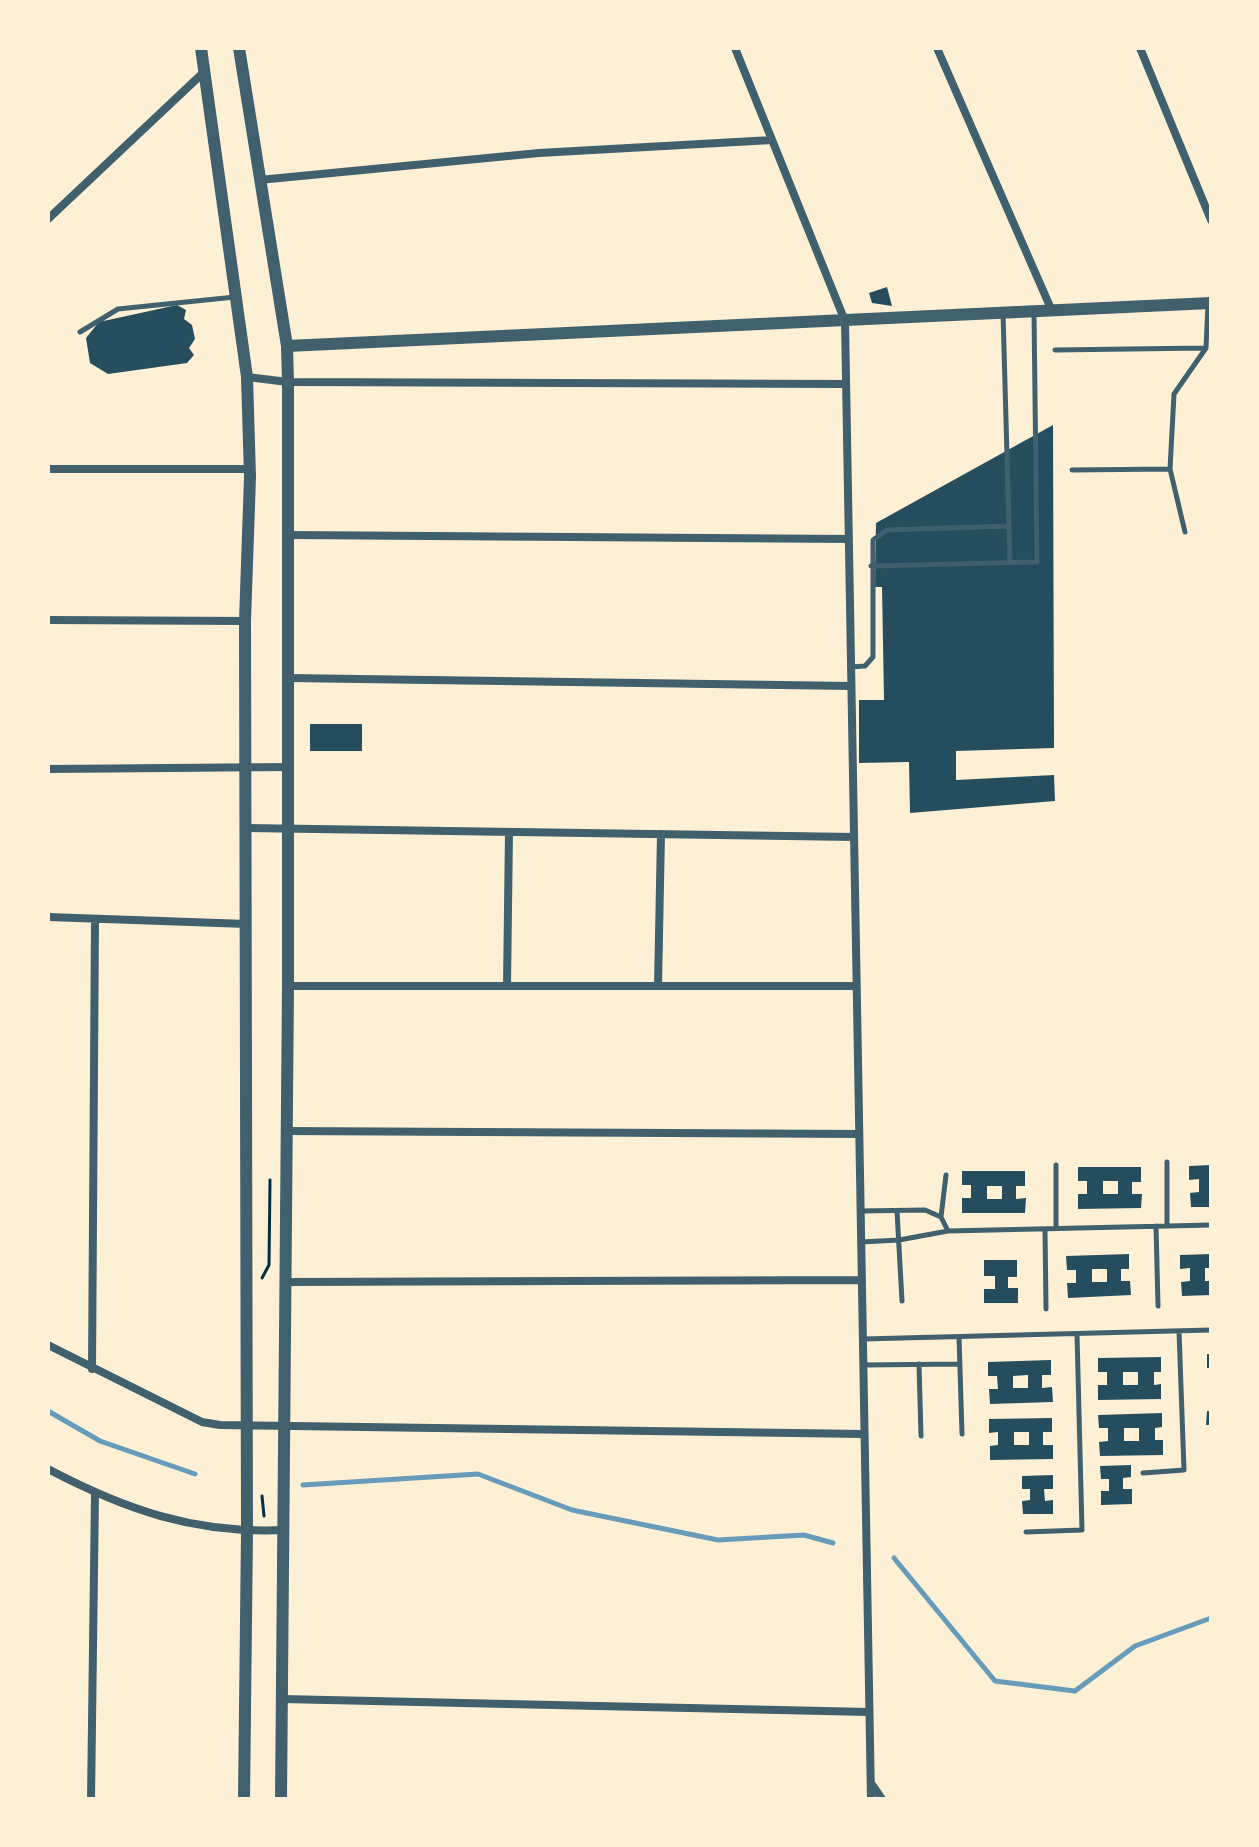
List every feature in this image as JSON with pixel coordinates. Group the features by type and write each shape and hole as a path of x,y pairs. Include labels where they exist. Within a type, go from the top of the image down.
{"street":[{"path":"201,48 247,377 250,469 245,621 247,1532 244,1799"},
{"path":"239,48 287,346 288,382 288,986 281,1799"},
{"path":"735,48 845,321 871,1799"},
{"path":"937,48 1052,311"},
{"path":"1140,48 1211,220"},
{"path":"48,219 204,72"},
{"path":"259,180 539,153 772,140"},
{"path":"287,346 1210,303"},
{"path":"247,377 288,382 846,384"},
{"path":"48,469 250,469"},
{"path":"290,535 849,539"},
{"path":"48,620 245,621"},
{"path":"289,678 851,686"},
{"path":"48,769 288,767"},
{"path":"246,828 854,837"},
{"path":"507,986 509,832"},
{"path":"658,986 661,834"},
{"path":"48,917 247,924"},
{"path":"92,1369 95,919"},
{"path":"288,986 856,986"},
{"path":"286,1131 859,1134"},
{"path":"284,1282 862,1280"},
{"path":"48,1345 202,1422 246,1426 864,1434"},
{"path":"48,1469 95,1494 171,1522 247,1532 284,1530"},
{"path":"91,1799 95,1494"},
{"path":"282,1699 869,1712"},
{"path":"871,1783 882,1799"}],"lane":[{"path":"80,332 118,309 236,297"},
{"path":"1185,532 1170,469 1174,394 1206,348 1210,303"},
{"path":"871,566 1037,562 1034,312"},
{"path":"1003,313 1010,563"},
{"path":"1055,350 1206,348"},
{"path":"1072,470 1170,469"},
{"path":"851,667 865,666 873,657 873,540 887,530 1009,526"},
{"path":"1167,1162 1167,1226"},
{"path":"1056,1165 1056,1228"},
{"path":"946,1175 941,1217 948,1231"},
{"path":"860,1211 925,1210 941,1217"},
{"path":"897,1211 902,1301"},
{"path":"861,1242 899,1240 948,1231 1211,1225"},
{"path":"1156,1226 1158,1306"},
{"path":"1045,1229 1046,1309"},
{"path":"863,1339 1211,1330"},
{"path":"1143,1473 1184,1470 1179,1331"},
{"path":"1026,1532 1082,1530 1077,1334"},
{"path":"959,1337 962,1434"},
{"path":"919,1364 921,1436"},
{"path":"863,1365 960,1364"}],"path":[{"path":"262,1288 262,1275 269,1265 271,1171"},
{"path":"259,1490 264,1499 264,1531"}],"building":[{"path":"887,287 892,306 872,303 869,293"},
{"path":"177,305 186,310 184,319 192,325 195,339 189,348 194,355 187,363 108,374 90,363 86,338 99,322"},
{"path":"1053,425 1054,748 956,751 956,780 1054,775 1055,801 910,813 909,762 859,763 859,700 884,700 882,587 875,587 876,523"},
{"path":"310,724 362,724 362,751 310,751"},
{"path":"1211,1165 1211,1207 1191,1207 1190,1193 1199,1192 1199,1179 1189,1180 1189,1166"},
{"path":"1078,1167 1141,1167 1141,1182 1132,1182 1132,1194 1142,1194 1141,1208 1078,1209 1078,1194 1087,1194 1087,1181 1078,1181","holes":["1103,1181 1118,1181 1118,1194 1103,1194"]},
{"path":"962,1171 1025,1171 1025,1186 1016,1186 1016,1199 1026,1198 1025,1213 962,1213 962,1198 971,1198 971,1185 962,1185","holes":["987,1186 1002,1186 1002,1199 987,1199"]},
{"path":"1129,1254 1129,1269 1121,1269 1121,1281 1130,1281 1131,1295 1068,1298 1067,1283 1076,1283 1076,1270 1067,1270 1066,1256","holes":["1092,1269 1107,1269 1107,1282 1092,1282"]},
{"path":"1211,1254 1211,1268 1205,1268 1205,1281 1211,1281 1211,1295 1182,1296 1181,1282 1190,1281 1190,1268 1180,1269 1180,1255"},
{"path":"984,1260 1017,1260 1017,1277 1008,1277 1008,1288 1018,1288 1018,1303 984,1303 984,1289 995,1289 995,1276 984,1276"},
{"path":"1207,1354 1211,1354 1211,1368 1207,1368"},
{"path":"1161,1357 1161,1372 1154,1372 1154,1385 1161,1384 1161,1399 1098,1400 1098,1385 1107,1385 1107,1372 1098,1372 1098,1358","holes":["1123,1372 1138,1372 1138,1385 1123,1385"]},
{"path":"1051,1360 1051,1375 1042,1375 1042,1388 1052,1387 1053,1402 990,1404 989,1389 998,1389 997,1376 988,1376 988,1362","holes":["1028,1375 1028,1388 1013,1388 1013,1376"]},
{"path":"1207,1411 1211,1411 1211,1425 1206,1425"},
{"path":"1162,1413 1162,1427 1155,1428 1155,1440 1163,1440 1163,1455 1100,1456 1099,1442 1108,1441 1108,1428 1099,1428 1098,1415","holes":["1124,1428 1139,1428 1139,1441 1124,1441"]},
{"path":"1052,1418 1052,1432 1043,1432 1043,1445 1053,1445 1053,1459 990,1460 990,1446 998,1445 998,1432 989,1433 989,1419","holes":["1014,1432 1029,1432 1029,1445 1014,1445"]},
{"path":"1131,1465 1131,1477 1123,1478 1123,1489 1132,1489 1132,1504 1101,1505 1101,1491 1109,1491 1109,1479 1101,1479 1100,1466"},
{"path":"1053,1475 1053,1489 1044,1489 1045,1501 1053,1500 1053,1514 1023,1514 1022,1501 1030,1500 1030,1489 1022,1489 1022,1476"}],"waterway":[{"path":"48,1411 100,1441 195,1474"},
{"path":"303,1485 478,1474 572,1510 718,1540 804,1535 833,1543"},
{"path":"894,1558 995,1681 1075,1691 1135,1646 1211,1618"}]}
